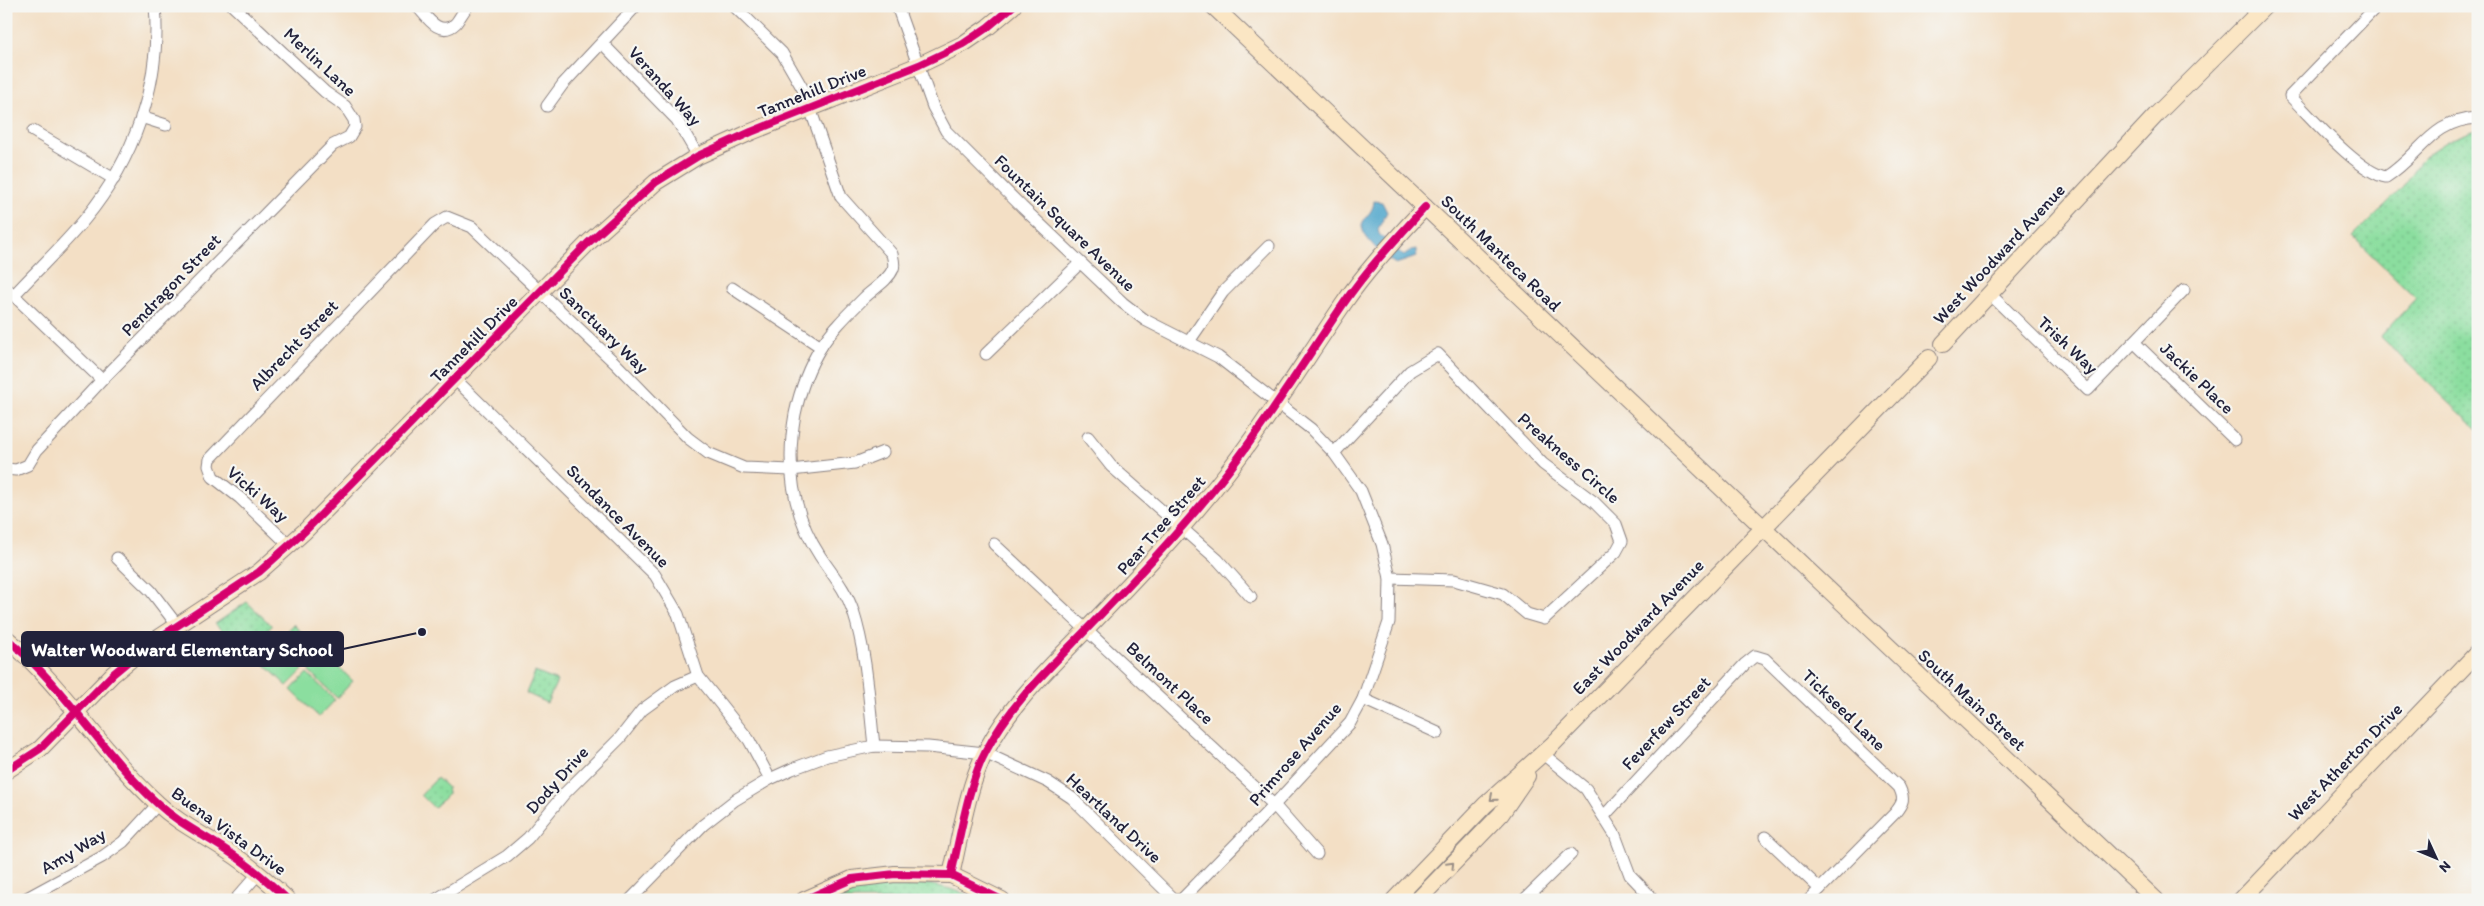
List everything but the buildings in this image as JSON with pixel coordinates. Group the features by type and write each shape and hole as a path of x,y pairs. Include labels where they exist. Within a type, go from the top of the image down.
{"street":[{"path":"102,380 10,291 84,220 114,179 126,156 141,117 152,75 155,6"},
{"name":"Merlin Lane","path":"234,6 325,92 345,106 354,120 355,127"},
{"path":"417,6 433,26 442,28 455,24 468,6"},
{"path":"546,106 563,84 636,6"},
{"path":"734,6 782,53 804,91 841,197 892,254 894,263 892,270 880,285 838,325 821,347 800,394 796,413 791,470 792,492 812,543 846,594 853,611 862,649 874,746"},
{"name":"Fountain Square Avenue","path":"897,6 933,107 946,131 1080,263 1146,320 1190,340 1218,356 1279,403"},
{"name":"Tannehill Drive","path":"6,771 40,749 113,674 148,645 177,624 227,595 259,572 289,545 324,513 454,378 617,215 656,182 698,156 810,108 919,65 963,44 988,27 1013,6"},
{"name":"South Manteca Road","path":"1213,6 1762,528"},
{"name":"West Woodward Avenue","path":"1762,528 1930,358 2182,87 2265,6"},
{"path":"2377,6 2290,96 2361,165 2375,175 2386,177 2440,128 2461,119 2478,118"},
{"name":"Veranda Way","path":"602,42 677,120 698,156"},
{"path":"141,117 166,125"},
{"name":"Pendragon Street","path":"11,470 28,466 37,450 102,380 333,145 349,136 355,127"},
{"path":"33,131 114,179"},
{"name":"Pear Tree Street","path":"951,875 974,785 985,753 1016,704 1181,528 1226,474 1279,403 1345,301 1380,257 1425,207"},
{"name":"Sanctuary Way","path":"408,252 436,224 448,217 453,217 472,227 615,363 688,438 708,453 744,468 791,470 855,463 883,452"},
{"path":"1190,340 1223,292 1269,246"},
{"name":"Albrecht Street","path":"209,466 215,452 408,252"},
{"path":"986,354 1080,263"},
{"path":"732,288 821,347"},
{"name":"Trish Way","path":"1990,294 2088,390 2184,290"},
{"name":"Jackie Place","path":"2134,342 2235,440"},
{"name":"Preakness Circle","path":"1334,453 1410,371 1438,354 1543,464 1594,502 1616,524 1622,541 1616,552 1544,619 1527,614 1502,594 1454,580 1390,578"},
{"name":"Sundance Avenue","path":"454,378 655,575 678,614 698,676 749,740 770,779"},
{"name":"Primrose Avenue","path":"1181,900 1274,805 1350,723 1363,699 1390,622 1390,578 1382,544 1361,491 1334,453 1279,403"},
{"path":"1088,437 1110,466 1218,560 1251,597"},
{"name":"Vicki Way","path":"209,466 212,477 240,498 289,545"},
{"name":"East Woodward Avenue","path":"1394,900 1485,805 1543,754 1762,528"},
{"name":"South Main Street","path":"1762,528 2156,900"},
{"name":"Belmont Place","path":"994,544 1274,805 1317,854"},
{"path":"117,558 152,591 177,624"},
{"name":"Buena Vista Drive","path":"6,638 77,712 130,776 158,804 187,827 226,849 259,873 288,900"},
{"name":"West Atherton Drive","path":"2241,900 2478,652"},
{"name":"Tickseed Lane","path":"1755,656 1765,659 1899,787 1903,796 1902,804 1895,813 1820,889"},
{"name":"Feverfew Street","path":"1604,816 1745,664 1755,656"},
{"name":"Dody Drive","path":"435,900 507,856 528,838 564,794 620,738 642,710 675,686 698,676"},
{"path":"1363,699 1438,733"},
{"name":"Heartland Drive","path":"630,900 703,825 735,800 770,779 827,756 874,746 928,747 985,753 1042,778 1072,798 1175,900"},
{"path":"1543,754 1586,789 1615,835 1630,875 1654,900"},
{"name":"East Woodward Avenue","path":"1418,900 1500,814 1543,754"},
{"name":"Amy Way","path":"23,900 102,858 123,842 158,804"},
{"path":"1766,837 1820,889 1809,900"},
{"path":"1524,900 1570,854"},
{"path":"235,900 259,873"},
{"path":"804,900 833,886 866,876 951,875 1002,900"}],"green space":[{"path":"2478,129 2478,430 2380,337 2416,298 2353,237 2403,187 2420,162 2430,152 2447,141"},
{"path":"247,602 272,626 245,653 215,624"},
{"path":"293,624 321,651 305,668 277,641"},
{"path":"275,642 303,670 287,686 259,659"},
{"path":"325,654 353,681 337,698 309,671"},
{"path":"535,672 557,681 547,703 526,693"},
{"path":"307,673 335,700 319,717 291,690"},
{"path":"437,778 447,787 448,794 434,808 421,795"},
{"path":"898,882 940,886 981,900 826,900 857,888"}],"water":[{"path":"1374,201 1382,202 1387,212 1378,229 1379,234 1404,256 1411,250 1416,249 1416,257 1396,264 1380,252 1368,239 1362,227 1363,222 1373,208"}],"cycle path":[{"path":"6,771 40,749 113,674 148,645 259,572 305,531 588,243 656,182 698,156 751,132 919,65 963,44 988,27 1013,6"},
{"path":"951,875 974,779 986,751 1006,718 1044,674 1175,535 1209,495 1257,432 1353,290 1425,207"},
{"path":"6,638 46,677 118,763 157,803 182,822 242,861 288,900"},
{"path":"804,900 852,879 895,874 951,875 1002,900"}],"place":[{"name":"Walter Woodward Elementary School","path":"422,632"}]}
